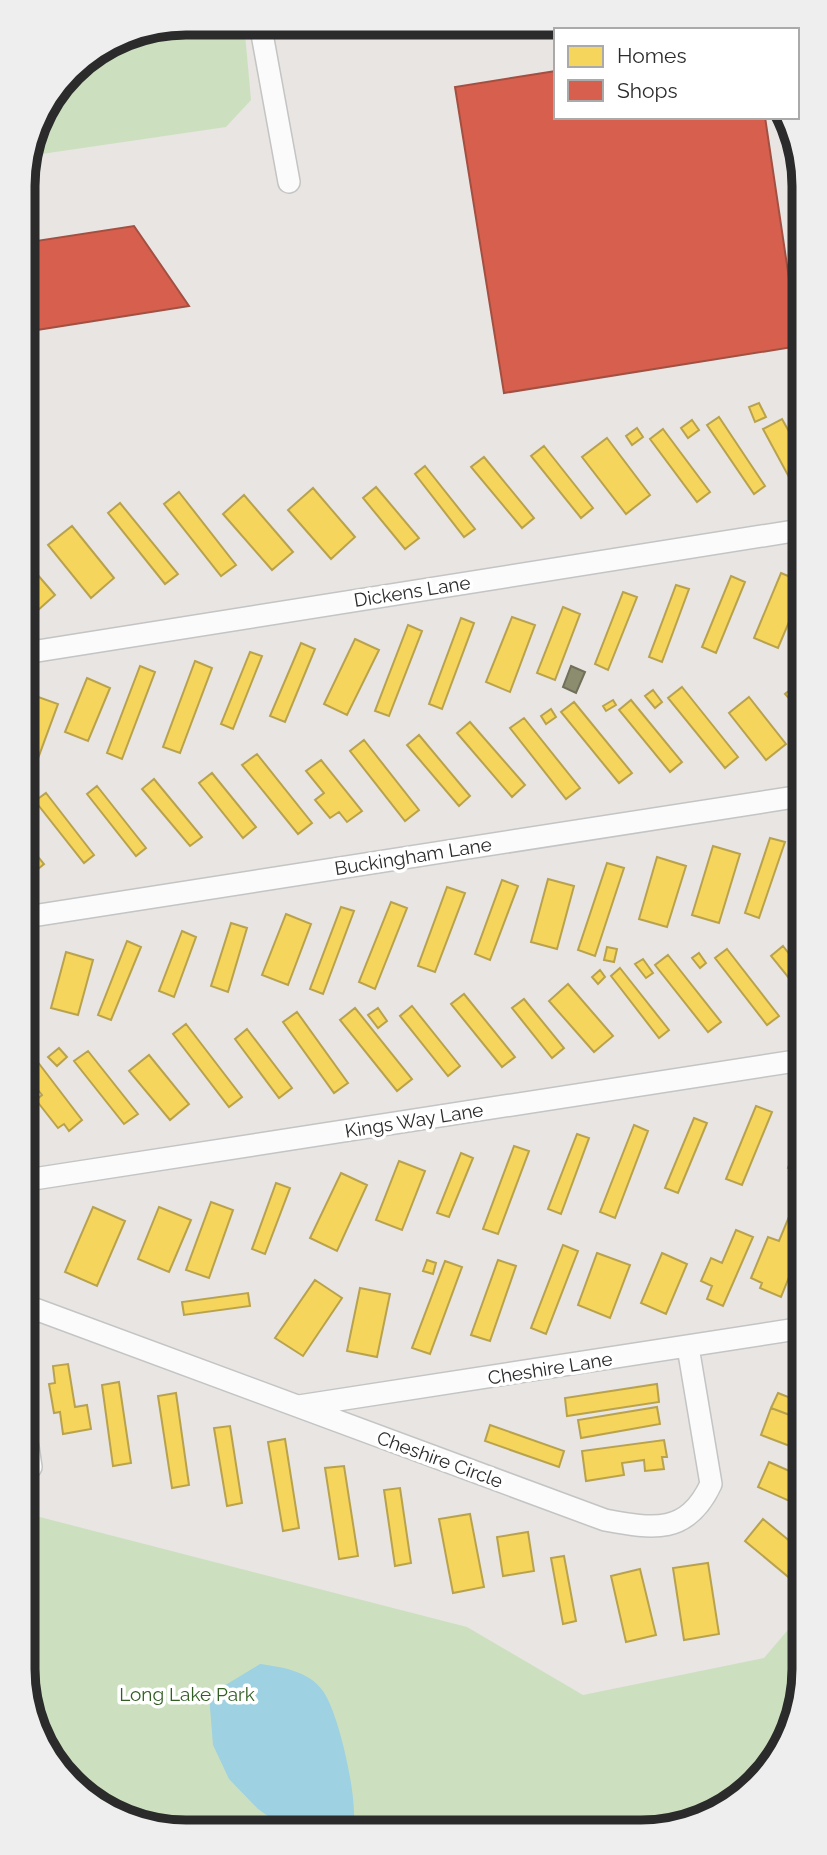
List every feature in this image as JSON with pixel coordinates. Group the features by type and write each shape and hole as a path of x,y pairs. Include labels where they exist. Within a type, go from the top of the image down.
{"street":[{"path":"262,35 289,182"},
{"name":"Dickens Lane","path":"35,651 792,531"},
{"name":"Buckingham Lane","path":"35,916 792,797"},
{"name":"Kings Way Lane","path":"35,1179 792,1062"},
{"name":"Cheshire Circle","path":"35,1309 605,1520 649,1528 682,1521 703,1500 711,1484 688,1347"},
{"name":"Cheshire Lane","path":"297,1406 792,1330"}],"green space":[{"path":"245,35 251,100 226,127 39,154 47,128 61,102 87,73 111,55 128,47 167,36"},
{"name":"Long Lake Park","path":"35,1516 467,1627 583,1695 764,1658 792,1625 792,1679 789,1698 772,1744 761,1761 725,1794 680,1815 641,1820 176,1820 157,1817 119,1804 87,1782 61,1753 47,1727 36,1688"}],"water":[{"path":"260,1664 303,1674 317,1684 329,1702 341,1737 350,1779 354,1820 273,1820 258,1809 229,1779 213,1745 209,1695"}],"building: Homes":[{"path":"759,403 766,417 755,422 749,407"},
{"path":"719,417 765,486 754,494 707,425"},
{"path":"782,419 792,437 792,483 763,429"},
{"path":"692,420 699,430 688,438 681,428"},
{"path":"637,428 643,437 632,445 626,436"},
{"path":"663,429 710,492 697,502 650,439"},
{"path":"607,438 650,495 626,514 582,457"},
{"path":"544,446 593,508 581,518 531,456"},
{"path":"484,457 534,518 522,528 471,467"},
{"path":"425,466 475,529 464,537 415,474"},
{"path":"376,487 419,538 405,549 363,498"},
{"path":"313,488 355,537 331,559 288,510"},
{"path":"179,492 236,565 221,576 164,504"},
{"path":"244,495 293,552 272,570 223,514"},
{"path":"120,503 178,574 165,584 108,513"},
{"path":"72,526 114,578 91,598 48,545"},
{"path":"35,572 55,595 37,611 35,608"},
{"path":"781,573 792,578 792,615 778,648 754,638"},
{"path":"731,576 745,582 716,653 702,647"},
{"path":"676,585 689,589 662,662 649,657"},
{"path":"623,592 637,597 608,670 595,664"},
{"path":"563,607 580,614 555,680 537,673"},
{"path":"512,617 535,625 510,692 486,682"},
{"path":"461,618 474,623 442,709 429,704"},
{"path":"408,625 422,631 389,716 375,711"},
{"path":"355,639 379,650 347,715 324,704"},
{"path":"301,643 315,649 285,722 270,716"},
{"path":"250,652 262,656 233,729 221,724"},
{"path":"195,661 212,668 180,753 163,747"},
{"path":"140,666 155,672 122,759 107,753"},
{"path":"87,678 110,688 88,741 65,732"},
{"path":"682,687 738,757 725,768 668,698"},
{"path":"792,688 792,702 785,694"},
{"path":"653,690 662,702 655,708 645,696"},
{"path":"35,696 58,704 35,767"},
{"path":"749,697 786,744 766,760 729,713"},
{"path":"613,700 616,705 606,711 603,706"},
{"path":"631,700 682,762 670,772 619,710"},
{"path":"574,702 632,773 619,783 561,712"},
{"path":"551,709 556,717 546,724 541,716"},
{"path":"524,718 580,788 566,799 510,728"},
{"path":"470,722 525,785 512,797 457,733"},
{"path":"419,735 470,796 459,806 407,745"},
{"path":"364,740 419,810 405,821 350,751"},
{"path":"257,754 312,823 298,834 242,765"},
{"path":"321,760 362,811 347,822 339,812 330,818 315,800 324,793 306,771"},
{"path":"212,773 256,827 243,838 199,783"},
{"path":"154,779 202,837 190,846 142,789"},
{"path":"97,786 146,848 136,856 87,794"},
{"path":"46,793 94,855 84,863 35,801"},
{"path":"770,838 785,842 759,918 745,913"},
{"path":"713,846 740,854 719,923 692,915"},
{"path":"35,853 44,864 35,872"},
{"path":"657,857 686,866 667,927 639,919"},
{"path":"607,863 624,868 595,956 578,950"},
{"path":"548,879 574,886 557,949 531,942"},
{"path":"502,880 518,886 490,960 475,954"},
{"path":"447,887 465,893 435,972 418,966"},
{"path":"391,902 407,908 375,989 359,982"},
{"path":"341,907 354,911 323,994 310,989"},
{"path":"286,914 311,924 288,985 262,975"},
{"path":"231,923 247,928 228,992 211,986"},
{"path":"182,931 196,937 174,997 159,991"},
{"path":"127,941 141,947 111,1020 98,1015"},
{"path":"783,946 792,958 792,982 771,956"},
{"path":"607,947 617,949 614,962 604,960"},
{"path":"727,949 779,1016 767,1025 715,958"},
{"path":"66,952 93,960 78,1015 51,1008"},
{"path":"699,953 706,963 700,968 692,958"},
{"path":"668,955 721,1022 708,1032 655,965"},
{"path":"643,959 653,973 646,978 635,964"},
{"path":"620,968 669,1030 659,1038 611,976"},
{"path":"600,970 605,977 598,984 592,977"},
{"path":"568,984 613,1036 594,1052 549,1001"},
{"path":"464,994 515,1057 502,1067 451,1004"},
{"path":"524,999 564,1048 552,1058 512,1008"},
{"path":"412,1006 460,1066 448,1076 400,1016"},
{"path":"355,1008 412,1079 397,1091 340,1020"},
{"path":"378,1008 387,1021 378,1028 368,1015"},
{"path":"297,1012 348,1083 334,1093 283,1022"},
{"path":"186,1024 242,1097 229,1107 173,1034"},
{"path":"247,1029 292,1088 279,1098 235,1039"},
{"path":"59,1048 67,1057 57,1066 48,1057"},
{"path":"88,1051 138,1114 124,1124 74,1061"},
{"path":"149,1055 189,1104 170,1120 129,1071"},
{"path":"37,1061 82,1120 69,1131 64,1124 58,1128 36,1100 42,1095 35,1086"},
{"path":"756,1106 772,1112 742,1185 726,1179"},
{"path":"694,1118 707,1123 678,1193 665,1188"},
{"path":"634,1125 648,1131 615,1218 600,1212"},
{"path":"577,1134 589,1138 561,1214 548,1209"},
{"path":"514,1146 529,1151 498,1234 483,1229"},
{"path":"461,1153 473,1158 449,1217 437,1213"},
{"path":"399,1161 425,1171 402,1230 376,1220"},
{"path":"341,1173 367,1185 337,1251 310,1238"},
{"path":"276,1183 290,1188 265,1254 252,1249"},
{"path":"211,1202 233,1210 209,1278 186,1270"},
{"path":"93,1207 125,1221 97,1286 65,1272"},
{"path":"159,1207 191,1220 169,1272 138,1259"},
{"path":"792,1209 792,1270 781,1297 760,1288 762,1283 751,1278 768,1237 779,1241"},
{"path":"736,1230 753,1237 723,1306 707,1299 712,1286 701,1281 711,1258 722,1263"},
{"path":"563,1245 578,1251 546,1334 531,1328"},
{"path":"597,1253 630,1265 610,1318 578,1305"},
{"path":"662,1253 687,1264 666,1314 641,1303"},
{"path":"427,1260 436,1263 433,1274 423,1271"},
{"path":"498,1260 516,1266 490,1341 471,1335"},
{"path":"445,1261 462,1267 430,1354 412,1348"},
{"path":"315,1280 342,1298 303,1356 275,1338"},
{"path":"360,1288 390,1294 377,1357 347,1351"},
{"path":"248,1293 250,1306 184,1315 182,1302"},
{"path":"68,1364 75,1407 87,1405 91,1429 63,1434 60,1412 54,1413 49,1384 55,1383 53,1366"},
{"path":"119,1382 131,1463 113,1466 102,1385"},
{"path":"657,1384 659,1402 567,1416 565,1398"},
{"path":"176,1393 189,1485 172,1488 158,1396"},
{"path":"778,1393 792,1398 790,1415 771,1408"},
{"path":"657,1407 660,1424 581,1438 578,1420"},
{"path":"771,1408 792,1416 792,1447 761,1435"},
{"path":"490,1425 564,1451 559,1467 485,1441"},
{"path":"230,1426 242,1503 227,1506 214,1428"},
{"path":"285,1439 299,1528 283,1531 268,1442"},
{"path":"664,1440 667,1457 662,1457 664,1469 645,1471 644,1460 622,1463 624,1475 586,1481 582,1451"},
{"path":"769,1462 792,1472 792,1502 758,1487"},
{"path":"344,1466 358,1556 339,1559 325,1468"},
{"path":"400,1488 411,1563 395,1566 384,1490"},
{"path":"470,1514 484,1587 453,1593 439,1519"},
{"path":"763,1519 792,1543 792,1580 745,1541"},
{"path":"528,1532 534,1571 503,1576 497,1537"},
{"path":"564,1556 576,1621 563,1624 551,1558"},
{"path":"708,1563 719,1634 684,1640 673,1568"},
{"path":"640,1569 656,1635 626,1642 611,1576"}],"building: Shops":[{"path":"554,71 554,119 765,119 792,299 792,347 504,393 455,87"},
{"path":"134,226 189,306 35,330 35,241"}],"building: Industry":[{"path":"571,666 585,672 576,693 563,687"}]}
